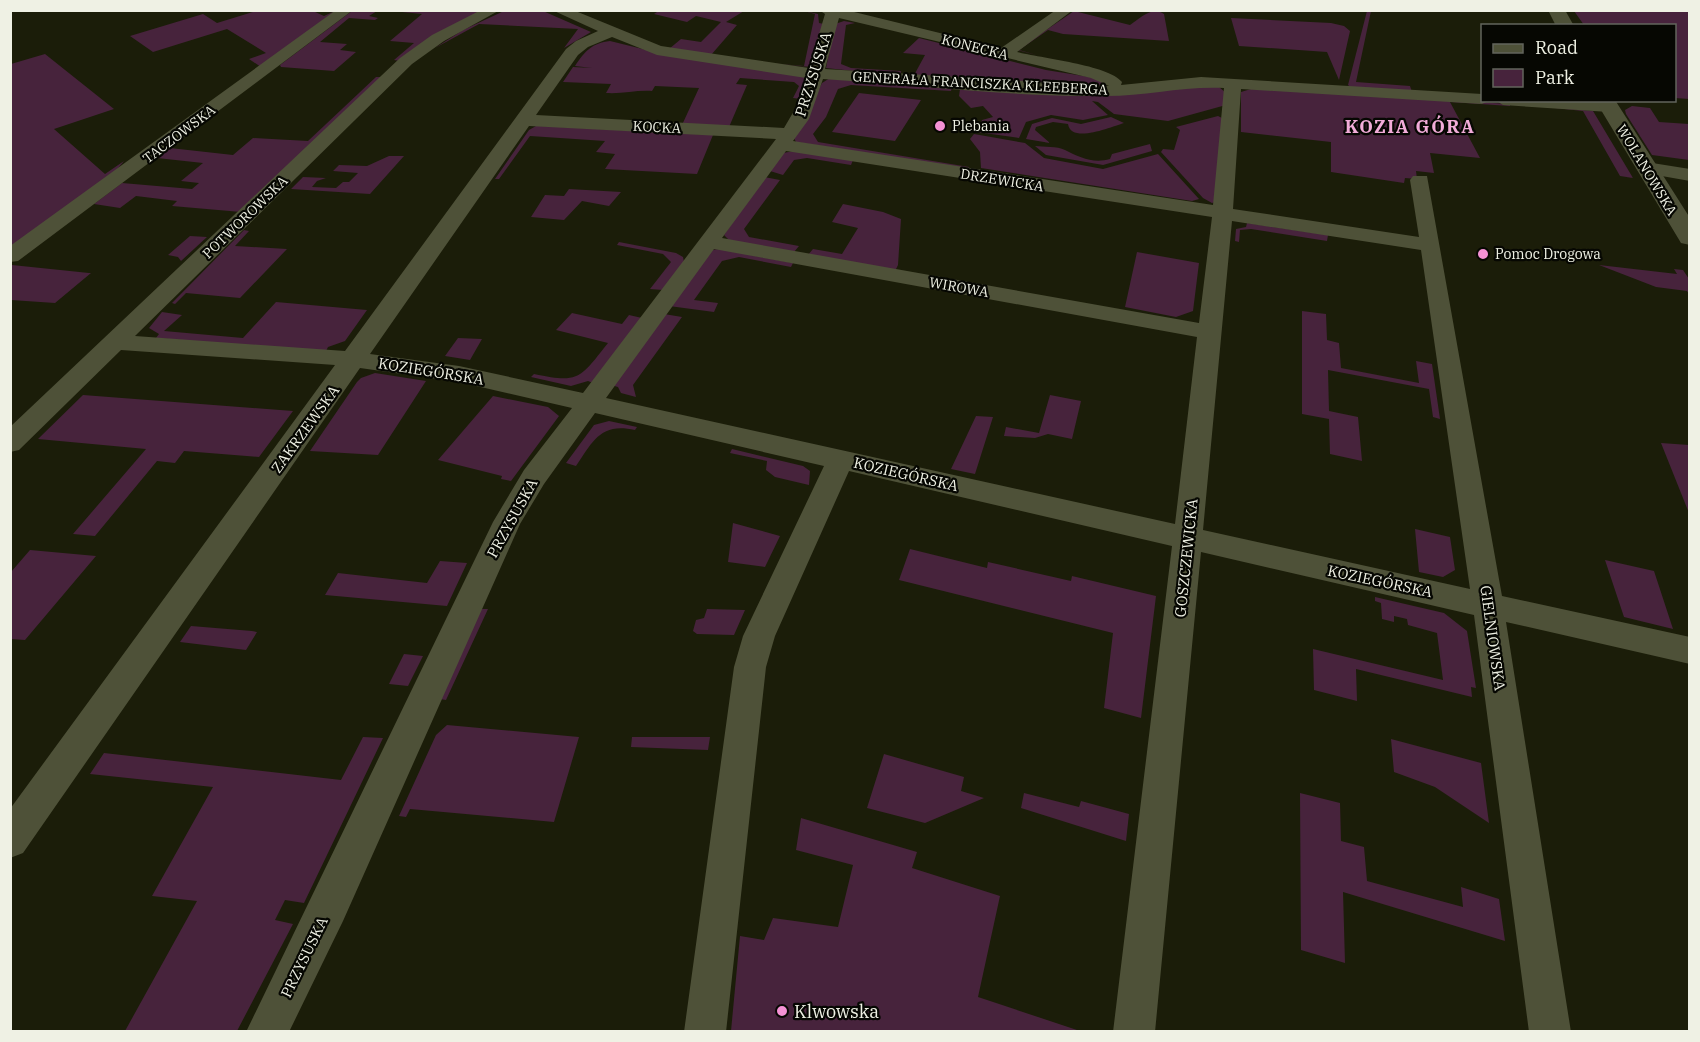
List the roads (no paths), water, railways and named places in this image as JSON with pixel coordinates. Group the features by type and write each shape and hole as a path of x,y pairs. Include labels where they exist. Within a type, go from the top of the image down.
{"street":[{"name":"TACZOWSKA","path":"10,256 346,10"},
{"name":"POTWOROWSKA","path":"10,443 406,61 438,38 493,10"},
{"name":"GENERAŁA FRANCISZKA KLEEBERGA","path":"559,10 642,45 675,54 776,70 1061,90 1121,90 1186,82 1481,99"},
{"path":"1556,10 1563,24"},
{"name":"KONECKA","path":"831,11 1004,54 1105,76 1121,90"},
{"name":"PRZYSUSKA","path":"267,1032 328,907 507,522 534,477 786,140 807,104 831,11"},
{"path":"1004,54 1063,11"},
{"name":"ZAKRZEWSKA","path":"10,840 572,52 582,44 610,32"},
{"name":"GOSZCZEWICKA","path":"1134,1032 1232,125 1233,84"},
{"path":"1555,102 1607,104"},
{"name":"WOLANOWSKA","path":"1607,104 1650,175 1680,210 1689,238"},
{"name":"KOCKA","path":"524,120 786,140"},
{"name":"DRZEWICKA","path":"786,140 1222,215"},
{"path":"1650,175 1689,175"},
{"path":"1650,175 1689,189"},
{"name":"GIELNIOWSKA","path":"1420,180 1488,605 1550,1032"},
{"path":"1222,215 1430,245"},
{"name":"WIROWA","path":"709,242 1209,332"},
{"name":"KOZIEGÓRSKA","path":"116,342 353,359 439,370 590,402 1689,651"},
{"path":"705,1032 750,667 762,631 841,459"}],"place":[{"name":"Plebania","path":"940,126"},
{"name":"Pomoc Drogowa","path":"1483,254"},
{"name":"Klwowska","path":"782,1011"}],"district":[{"name":"KOZIA GÓRA","path":"1410,126"}]}
